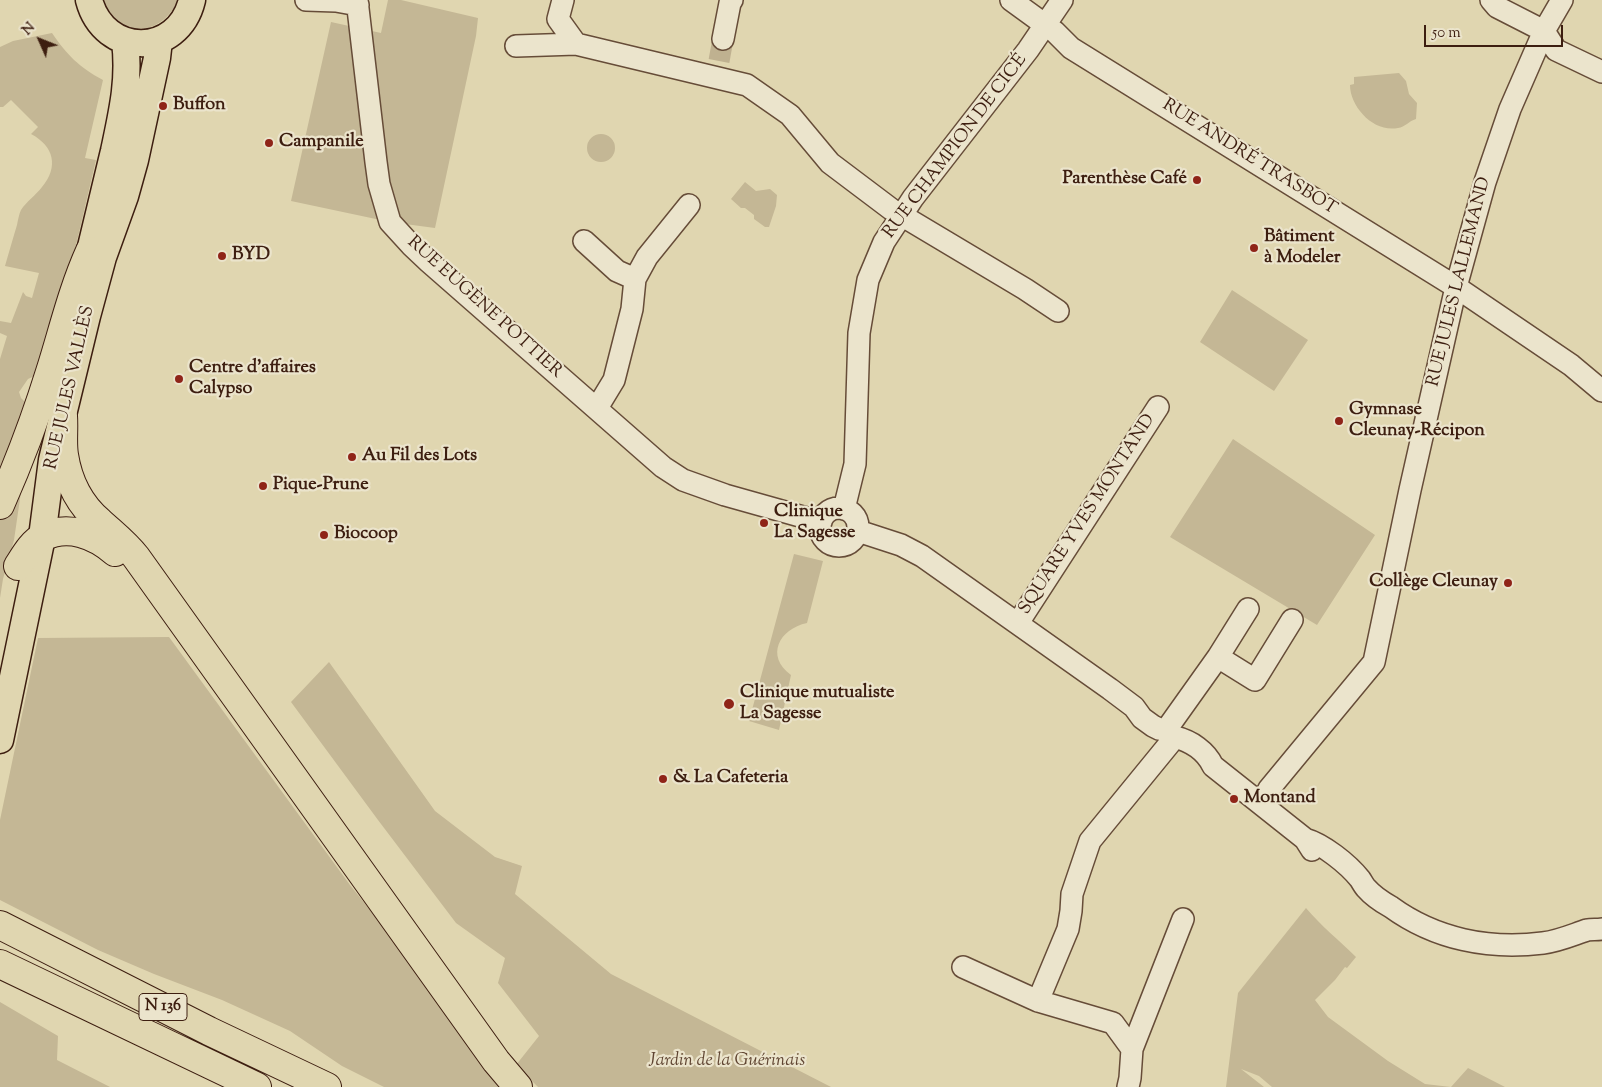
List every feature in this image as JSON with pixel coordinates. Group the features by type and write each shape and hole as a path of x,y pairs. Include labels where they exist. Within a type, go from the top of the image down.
{"highway":[{"path":"0,505 47,382 78,279 90,251"},
{"path":"63,416 64,454 71,482 87,510 126,545 136,557 496,1061 518,1087"},
{"path":"18,566 42,537 59,532 77,532 91,536 106,544 118,554 233,693"},
{"name":"N 136","path":"0,924 209,1031 327,1087"},
{"name":"N 136","path":"4,969 256,1087"}],"main road":[{"path":"89,0 92,11 102,26 112,35 125,41 142,44 159,40 178,28 185,19 192,0"},
{"name":"RUE JULES VALLÈS","path":"0,740 42,537 52,460 87,316 135,160 157,58 159,40"},
{"name":"RUE JULES VALLÈS","path":"0,655 46,437 122,115 128,61 125,41"}],"street":[{"path":"306,0 358,2"},
{"path":"564,0 558,19 576,44"},
{"path":"723,39 732,0"},
{"name":"RUE ANDRÉ TRASBOT","path":"1011,0 1046,25 1071,48 1456,286 1570,365 1602,391"},
{"name":"RUE CHAMPION DE CICÉ","path":"844,509 855,464 859,333 868,280 884,242 913,198 1046,25 1062,0"},
{"path":"1490,0 1498,7 1544,31 1556,50 1602,72"},
{"name":"RUE JULES LALLEMAND","path":"1261,804 1269,788 1374,662 1412,480 1456,286 1485,182 1510,109 1544,31 1562,0"},
{"name":"RUE EUGÈNE POTTIER","path":"358,2 376,162 390,222 429,262 663,467 683,480 725,495 821,522"},
{"path":"516,46 576,44 718,69 747,85 790,115 830,163 901,216 1025,289 1058,311"},
{"path":"597,408 614,380 632,309 634,279 647,257 688,205"},
{"path":"584,241 617,271 634,279"},
{"name":"SQUARE YVES MONTAND","path":"1018,623 1158,407"},
{"path":"834,508 844,509 856,517 858,531 854,539 846,544 837,546 824,538 820,530 821,522 826,514 834,508"},
{"path":"858,531 901,545 922,556 1018,623 1134,707 1142,718 1153,726 1171,733 1185,751 1200,762 1213,766 1261,804 1305,840 1314,853 1348,881 1356,886 1366,888 1388,906 1406,917 1427,928 1461,939 1498,945 1529,944 1563,939 1598,926"},
{"path":"1038,1001 1068,929 1072,894 1090,841 1171,733 1248,609"},
{"path":"1218,657 1255,680 1292,620"},
{"path":"1128,1087 1132,1049 1183,919"},
{"path":"963,967 1038,1001 1113,1024 1132,1049"}],"green space":[{"path":"102,0 178,0 165,18 157,24 137,29 127,27 118,22 109,14"},
{"path":"388,0 401,0 478,18 476,36 435,228 390,222 291,201 331,22 381,33"},
{"path":"52,33 74,60 103,80 85,158 96,160 62,305 39,374 28,379 19,392 21,398 29,406 0,483 0,359 7,336 0,333 0,321 11,323 23,292 26,296 32,298 39,273 5,266 21,210 40,190 47,179 51,172 52,158 45,145 31,134 38,127 11,100 3,107 0,107 0,47 13,41"},
{"path":"1399,73 1406,81 1409,94 1417,103 1416,119 1398,128 1380,126 1365,117 1359,110 1354,102 1350,85 1354,84 1354,77"},
{"path":"601,134 611,138 615,148 611,158 601,162 591,158 587,148 591,138"},
{"path":"745,182 756,191 770,189 777,195 776,206 769,227 765,227 754,219 754,215 745,208 741,208 731,199"},
{"path":"1232,290 1308,340 1274,391 1200,342"},
{"path":"1233,439 1375,535 1317,625 1170,537"},
{"path":"14,487 21,490 21,492 14,540 3,579 0,598 0,520"},
{"path":"794,554 823,561 807,623 789,631 779,644 777,652 779,660 783,668 791,675 779,730 749,721"},
{"path":"169,637 350,885 512,1087 384,1087 342,1066 290,1031 222,1000 98,950 0,900 0,820 38,638"},
{"name":"Jardin de la Guérinais","path":"329,662 435,811 495,857 522,866 515,894 611,974 831,1087 538,1087 516,1065 539,1036 498,983 505,958 456,923 291,702"},
{"path":"1306,908 1356,957 1315,1000 1328,1017 1388,1061 1425,1084 1451,1087 1272,1087 1259,1076 1241,1069 1264,1087 1226,1087 1238,993"},
{"path":"0,1002 58,1036 57,1060 110,1087 0,1087"},
{"path":"1468,1068 1505,1087 1451,1087"}],"tunnel":[{"path":"719,61 723,39"}],"place":[{"name":"Buffon","path":"163,106"},
{"name":"Campanile","path":"269,143"},
{"name":"Parenthèse Café","path":"1197,180"},
{"name":"Bâtiment à Modeler","path":"1254,248"},
{"name":"BYD","path":"222,256"},
{"name":"Centre d'affaires Calypso","path":"179,379"},
{"name":"Gymnase Cleunay-Récipon","path":"1339,421"},
{"name":"Au Fil des Lots","path":"352,457"},
{"name":"Pique-Prune","path":"263,486"},
{"name":"Clinique La Sagesse","path":"764,523"},
{"name":"Biocoop","path":"324,535"},
{"name":"Collège Cleunay","path":"1508,583"},
{"name":"Clinique mutualiste La Sagesse","path":"729,704"},
{"name":"& La Cafeteria","path":"663,779"},
{"name":"Montand","path":"1234,799"}]}
